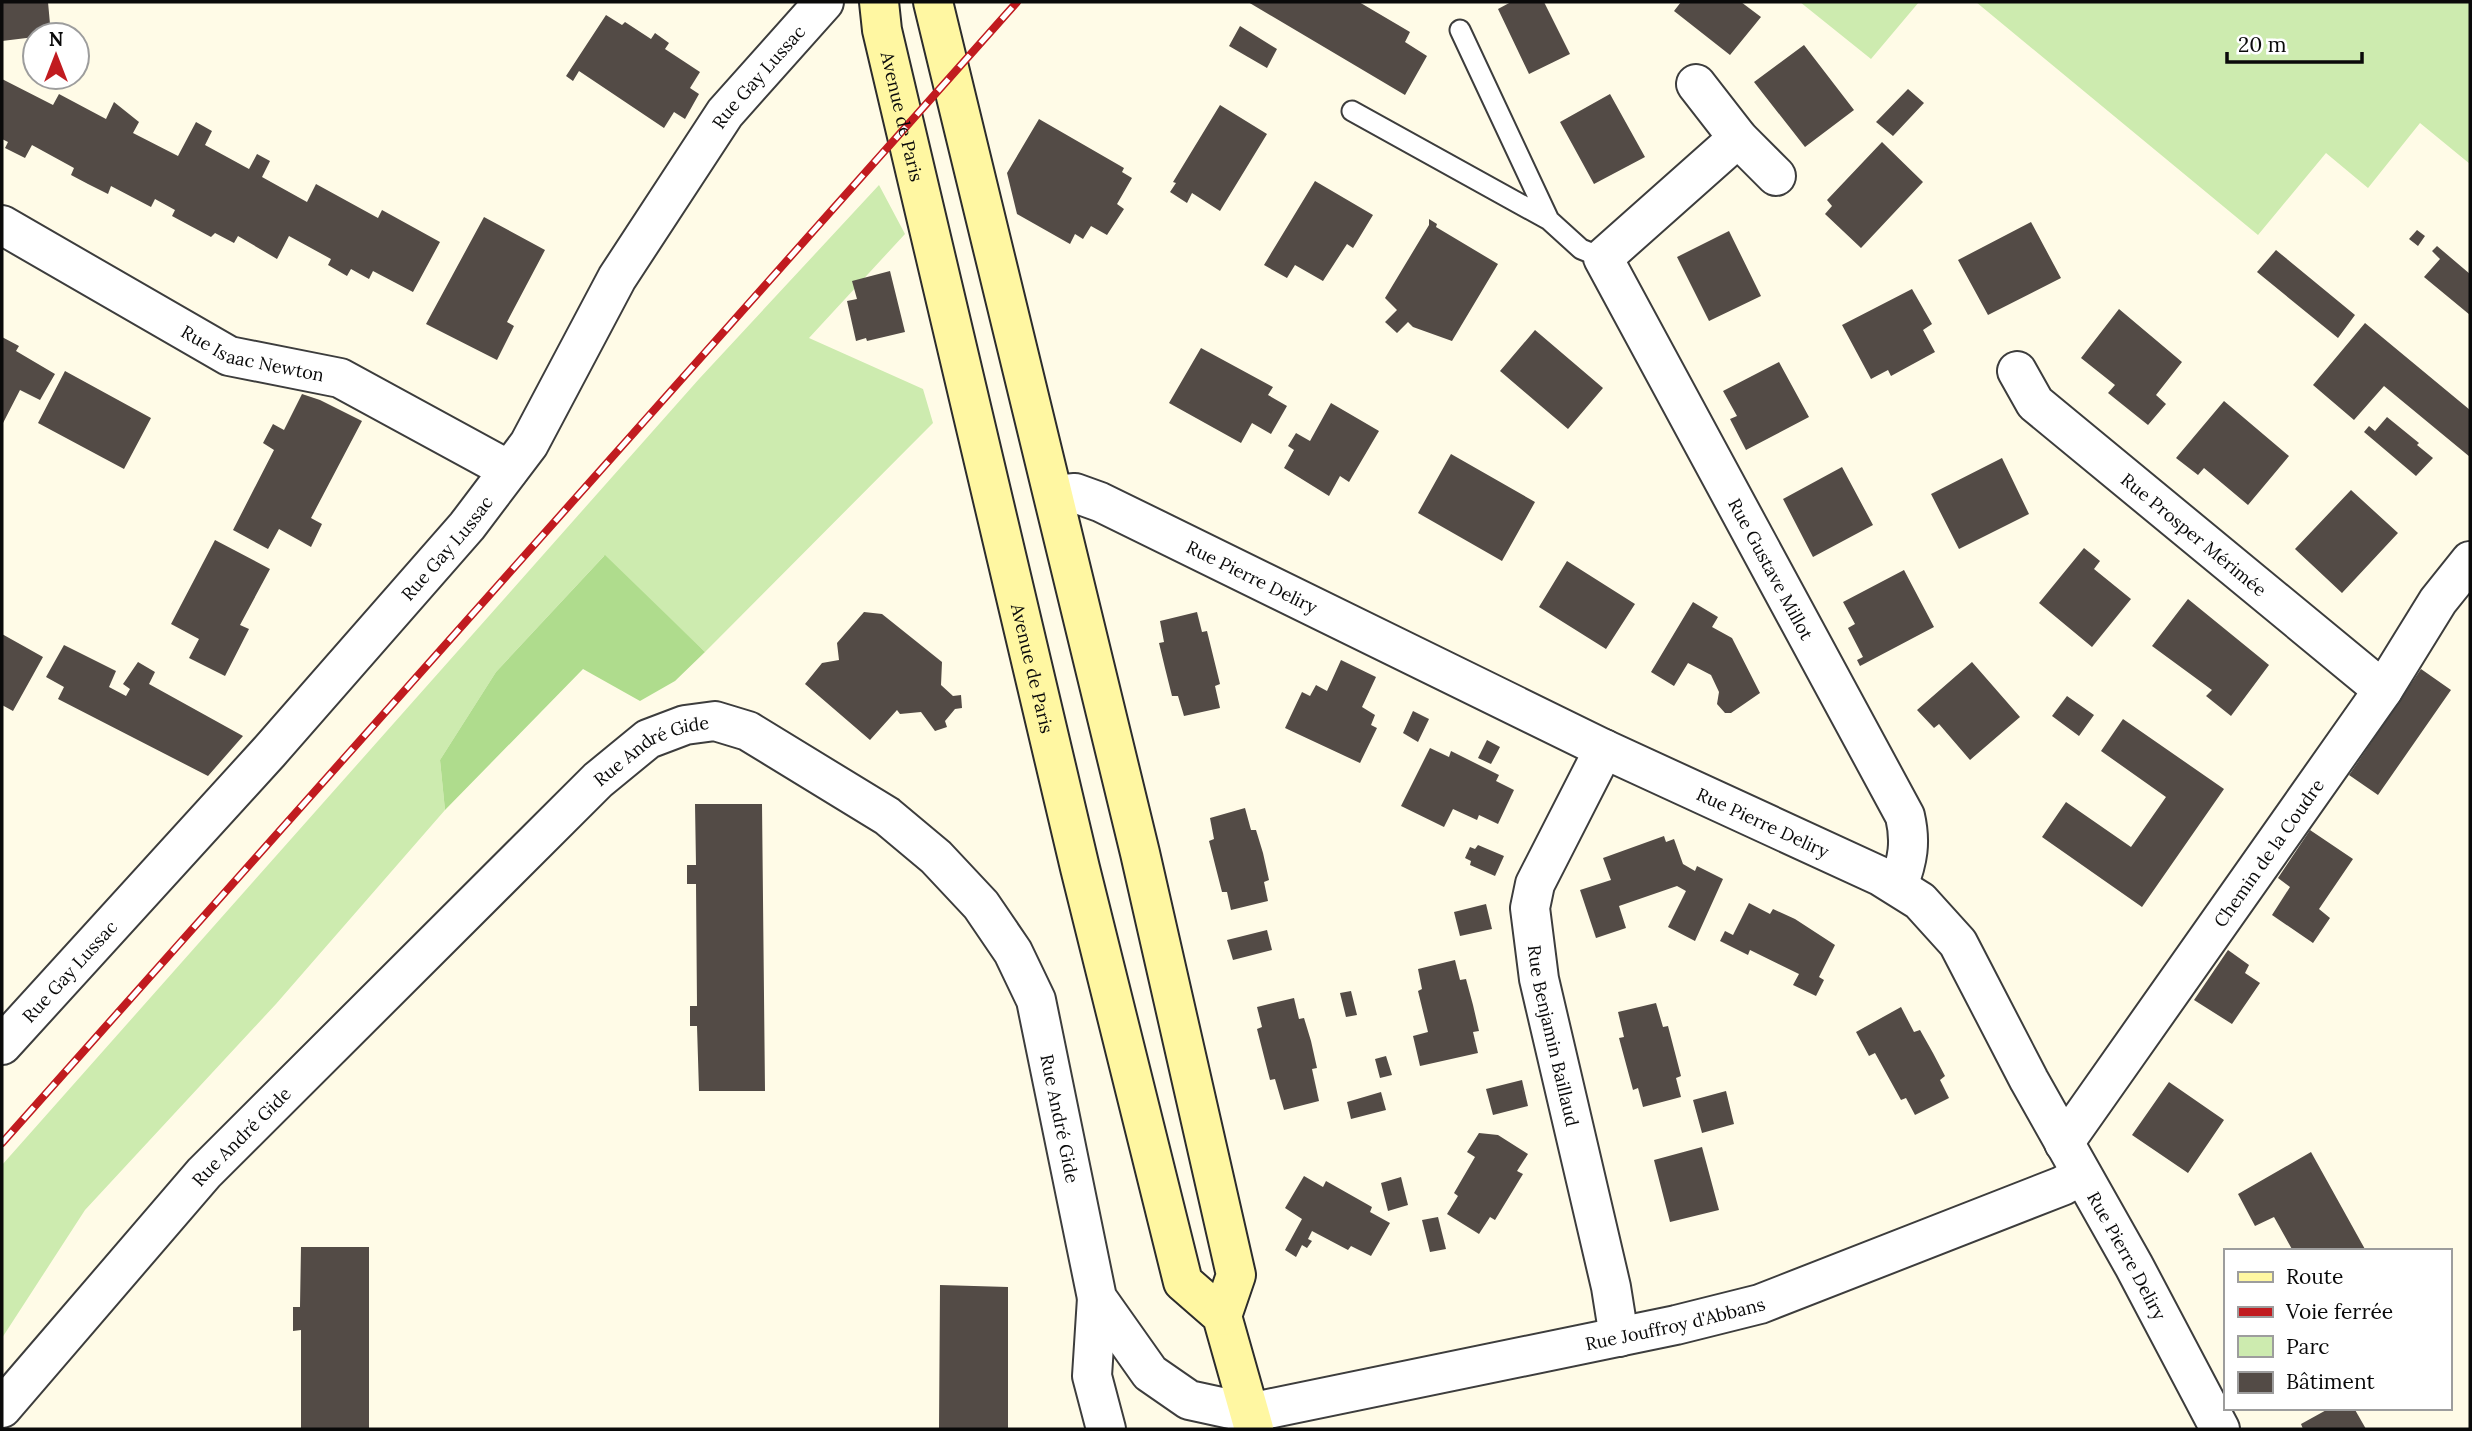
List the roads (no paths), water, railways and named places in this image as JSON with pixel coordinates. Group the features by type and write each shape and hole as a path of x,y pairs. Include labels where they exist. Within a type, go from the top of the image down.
{"main road":[{"name":"Avenue de Paris","path":"879,2 885,42 1080,868 1183,1282 1222,1316"},
{"path":"933,2 1140,853 1236,1275 1222,1316 1247,1424"}],"street":[{"name":"Rue Gay Lussac","path":"2,1045 370,638 467,526 529,444 617,278 725,113 824,2"},
{"path":"1696,84 1738,138 1776,176"},
{"path":"1603,258 1738,138"},
{"name":"Rue Isaac Newton","path":"2,225 229,356 340,378 509,470"},
{"name":"Rue Gustave Millot","path":"1603,258 1905,816 1910,834 1909,858 1898,886"},
{"name":"Rue Prosper Mérimée","path":"2017,370 2035,403 2383,690"},
{"name":"Rue Pierre Deliry","path":"1054,495 1075,493 1100,502 1604,749 1898,886 1920,901 1958,943 2221,1429"},
{"name":"Chemin de la Coudre","path":"2073,1159 2383,690 2438,601 2470,561"},
{"name":"Rue André Gide","path":"2,1408 204,1172 598,780 648,740 685,725 715,721 748,731 887,816 936,857 981,905 1013,952 1036,1000 1097,1298 1150,1373 1189,1400 1247,1424"},
{"name":"Rue Benjamin Baillaud","path":"1604,749 1535,884 1530,908 1539,979 1611,1287 1619,1336"},
{"name":"Rue Jouffroy d'Abbans","path":"1247,1424 1760,1304 2062,1186 2073,1159"},
{"path":"1097,1298 1092,1376 1106,1429"}],"lane":[{"path":"1460,30 1549,220"},
{"path":"1352,111 1549,220 1581,249 1603,258"}],"railway":[{"path":"2,1143 1017,2"}]}
